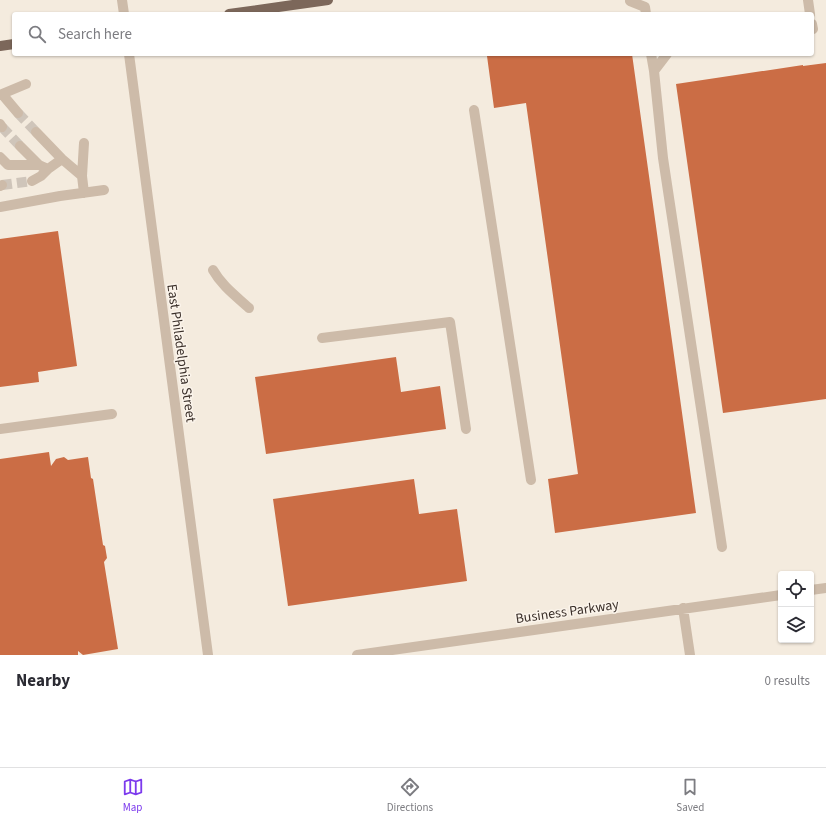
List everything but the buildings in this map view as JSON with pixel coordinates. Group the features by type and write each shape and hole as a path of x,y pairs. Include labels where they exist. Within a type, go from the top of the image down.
{"main road":[{"path":"243,12 328,0"},
{"path":"0,46 12,44"}],"street":[{"path":"122,0 124,12"},
{"path":"808,0 810,12"},
{"path":"630,1 645,7 646,12"},
{"name":"East Philadelphia Street","path":"129,56 208,655"},
{"path":"652,56 663,158 722,547"},
{"path":"654,71 665,56"},
{"path":"18,113 1,95 26,84"},
{"path":"474,110 531,480"},
{"path":"36,132 62,159 82,176"},
{"path":"84,143 82,176 84,193"},
{"path":"20,146 44,167"},
{"path":"0,157 8,165 44,167 62,159"},
{"path":"32,181 41,176 44,167"},
{"path":"0,207 104,190"},
{"path":"213,270 228,290 249,308"},
{"path":"322,338 450,322 466,429"},
{"path":"0,429 112,414"},
{"path":"814,590 826,588"},
{"name":"Business Parkway","path":"357,655 778,595"},
{"path":"683,608 690,655"}],"tunnel":[{"path":"18,113 36,132"},
{"path":"2,127 20,146"},
{"path":"2,185 32,181"}]}
